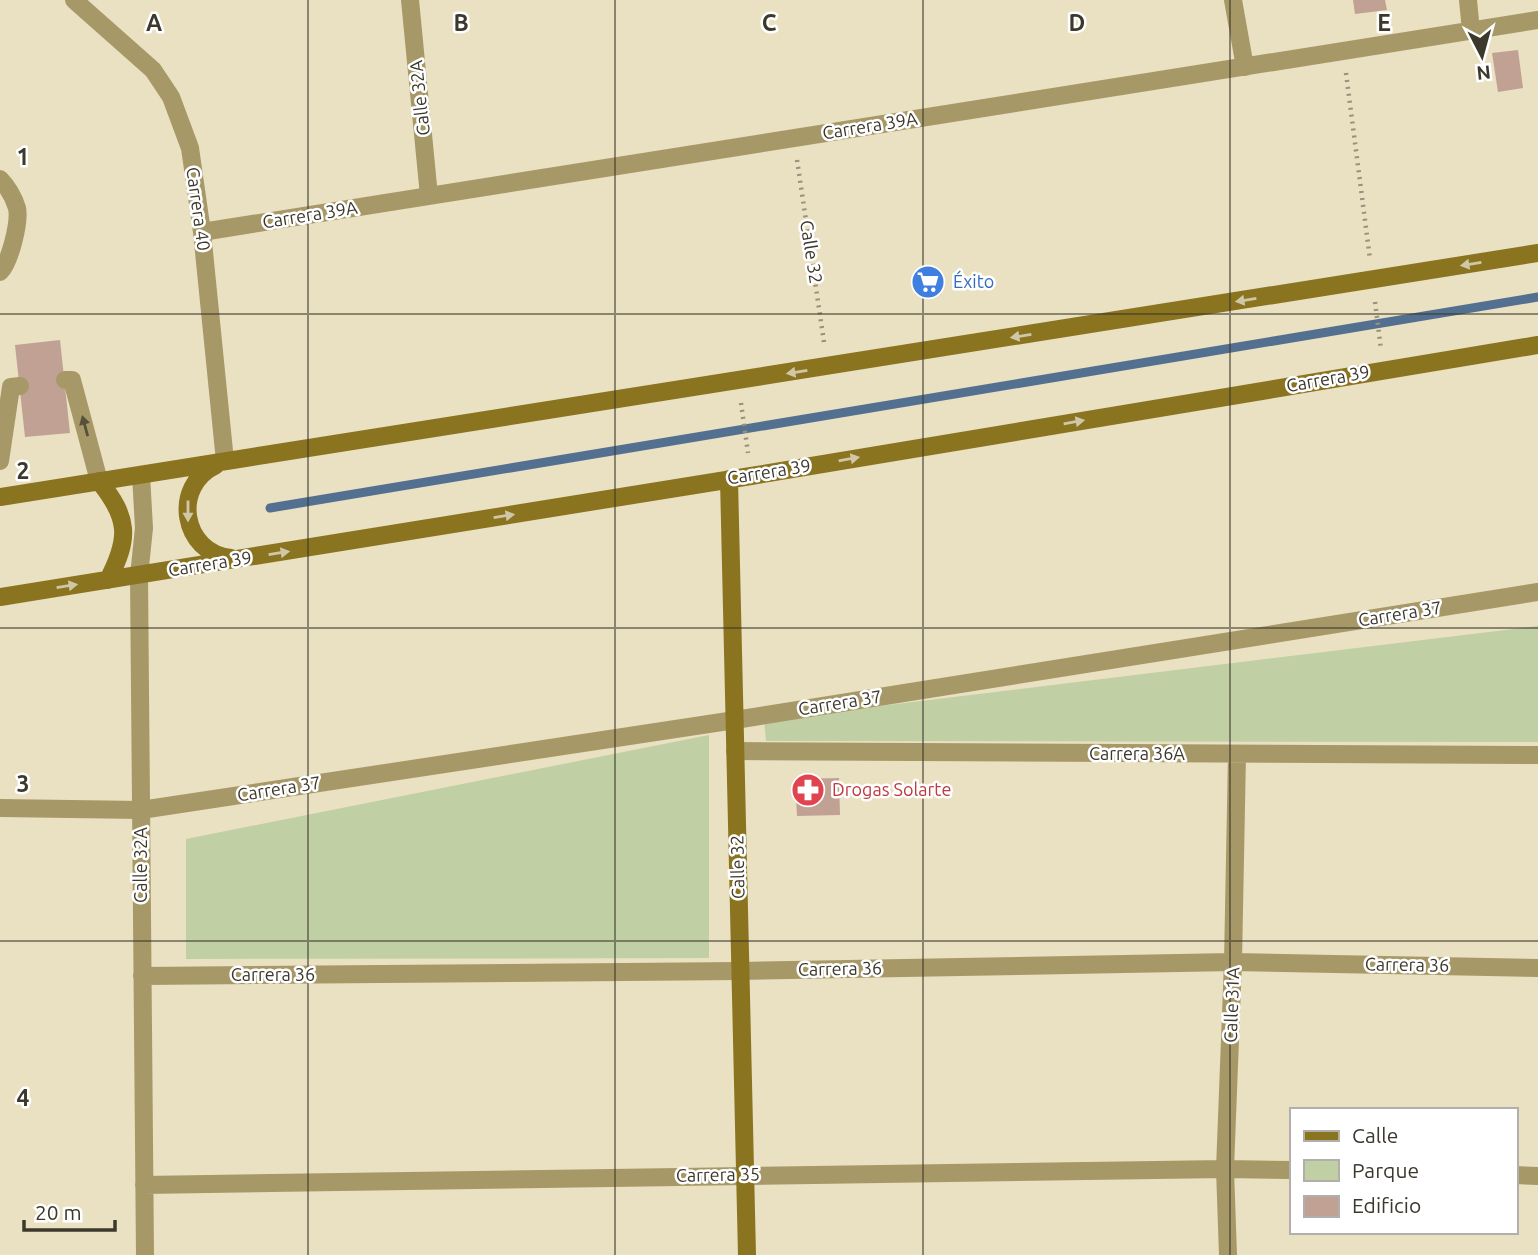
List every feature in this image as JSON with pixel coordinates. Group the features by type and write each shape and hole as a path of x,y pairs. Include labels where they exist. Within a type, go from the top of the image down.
{"main road":[{"path":"0,497 1538,253"},
{"name":"Carrera 39","path":"0,597 1538,345"},
{"path":"225,461 205,470 191,486 186,508 189,529 202,546 220,557 242,559"},
{"name":"Calle 32","path":"729,478 747,1255"},
{"path":"99,481 116,502 124,528 121,555 108,580"}],"street":[{"name":"Carrera 40","path":"74,0 153,70 171,97 190,148 202,232 225,461"},
{"name":"Calle 32A","path":"410,0 429,196"},
{"path":"1233,0 1245,66"},
{"path":"1468,0 1471,31"},
{"name":"Carrera 39A","path":"202,232 1538,20"},
{"path":"0,179 6,185 17,210 15,236 5,268 0,272"},
{"path":"65,380 72,380 99,481"},
{"path":"0,461 11,387 20,386"},
{"name":"Calle 32A","path":"141,475 145,528 139,576 145,1255"},
{"name":"Carrera 37","path":"0,807 141,810 735,720 1538,592"},
{"name":"Carrera 36A","path":"735,751 1538,755"},
{"name":"Calle 31A","path":"1228,1255 1226,1169 1237,754"},
{"name":"Carrera 36","path":"142,976 740,971 1233,962 1538,968"},
{"name":"Carrera 35","path":"144,1185 745,1174 1290,1170"},
{"path":"1517,1175 1538,1176"}],"path":[{"path":"1343,51 1372,280"},
{"name":"Calle 32","path":"794,138 828,367"},
{"path":"1375,305 1381,350"},
{"path":"742,413 747,449"}],"green space":[{"path":"1538,626 1538,742 766,741 764,720"},
{"path":"709,735 709,958 186,959 186,839"}],"building":[{"path":"1353,0 1385,0 1387,10 1355,14"},
{"path":"1518,50 1523,88 1498,92 1492,53"},
{"path":"60,340 70,433 25,437 15,345"},
{"path":"839,778 840,815 797,816 795,779"}],"waterway":[{"path":"270,508 1538,297"}],"place":[{"name":"Éxito","path":"928,282"},
{"name":"Drogas Solarte","path":"808,790"}]}
